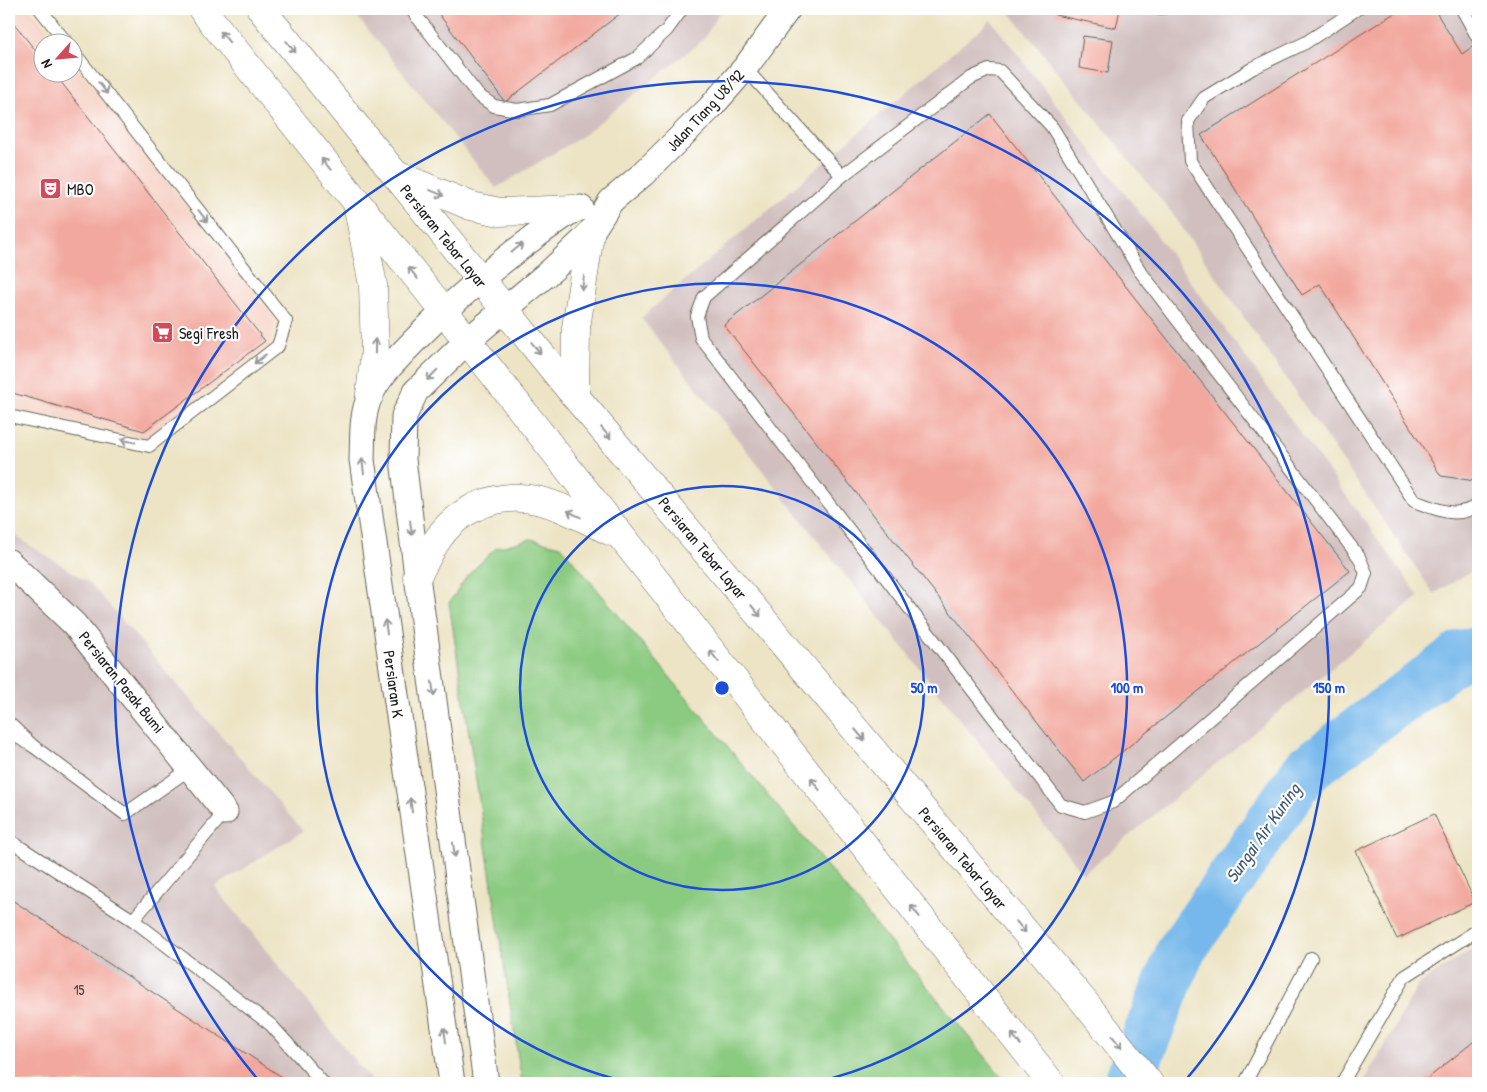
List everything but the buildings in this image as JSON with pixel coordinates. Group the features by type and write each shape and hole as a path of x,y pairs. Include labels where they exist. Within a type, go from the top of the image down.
{"main road":[{"path":"202,9 444,311 618,535 1049,1080"},
{"name":"Persiaran Tebar Layar","path":"261,9 575,396 1086,1004 1149,1083"},
{"path":"393,174 471,206 500,212 574,210"},
{"path":"356,202 373,286 375,352 370,394"},
{"path":"575,396 576,328 590,234"},
{"path":"417,576 438,538 456,519 462,513 493,499 519,496 557,505 618,535"}],"street":[{"name":"Jalan Tiang U8/92","path":"611,201 672,146 746,68 783,10"},
{"name":"Persiaran K","path":"452,1083 362,460 364,414 370,394 394,362 444,311 479,279 527,241 574,210 611,201"},
{"path":"486,1083 417,576 403,460 404,416 416,391 467,341 505,310 590,234 611,201"},
{"name":"Persiaran Pasak Bumi","path":"9,562 74,624 225,812"}],"lane":[{"path":"40,9 58,32"},
{"path":"411,9 478,95 494,106 517,110 550,105 637,58 667,30 682,9"},
{"path":"1356,9 1305,43 1253,68 1204,98 1188,121 1190,161 1414,501 1446,513 1469,511 1478,505"},
{"path":"1462,9 1478,38"},
{"path":"9,416 149,446 278,346 286,320 82,63"},
{"path":"746,68 842,176"},
{"path":"989,70 1000,71 1052,128 1140,271 1360,557 1366,573 1361,588 1113,802 1085,812 1061,805 701,338 697,316 704,297 842,176 971,78 989,70"},
{"path":"9,724 33,746 125,814 191,768"},
{"path":"9,732 33,746"},
{"path":"133,920 225,812"},
{"path":"9,840 133,920 271,1024 323,1083"},
{"path":"1342,1083 1404,977 1478,930"},
{"path":"1245,1083 1312,958"}],"shaded area":[{"path":"9,9 31,9 49,32 32,32 32,82 82,82 82,73 275,319 271,344 147,438 9,408"},
{"path":"351,9 721,9 704,39 581,137 496,188"},
{"path":"1007,9 1478,9 1478,567 1434,594 1172,213"},
{"path":"991,20 1156,234 1419,596 1083,874 641,318"},
{"path":"9,532 91,584 303,831 215,887 373,1083 9,1083"},
{"path":"1478,945 1478,1083 1363,1083 1419,984"}],"green space":[{"path":"531,539 561,546 1007,1083 522,1083 449,603 468,575 496,548"}],"waterway":[{"name":"Sungai Air Kuning","path":"1128,1083 1180,952 1306,770 1462,654 1478,651"}],"place":[{"name":"MBO","path":"51,189"},
{"name":"Segi Fresh","path":"163,333"}]}
